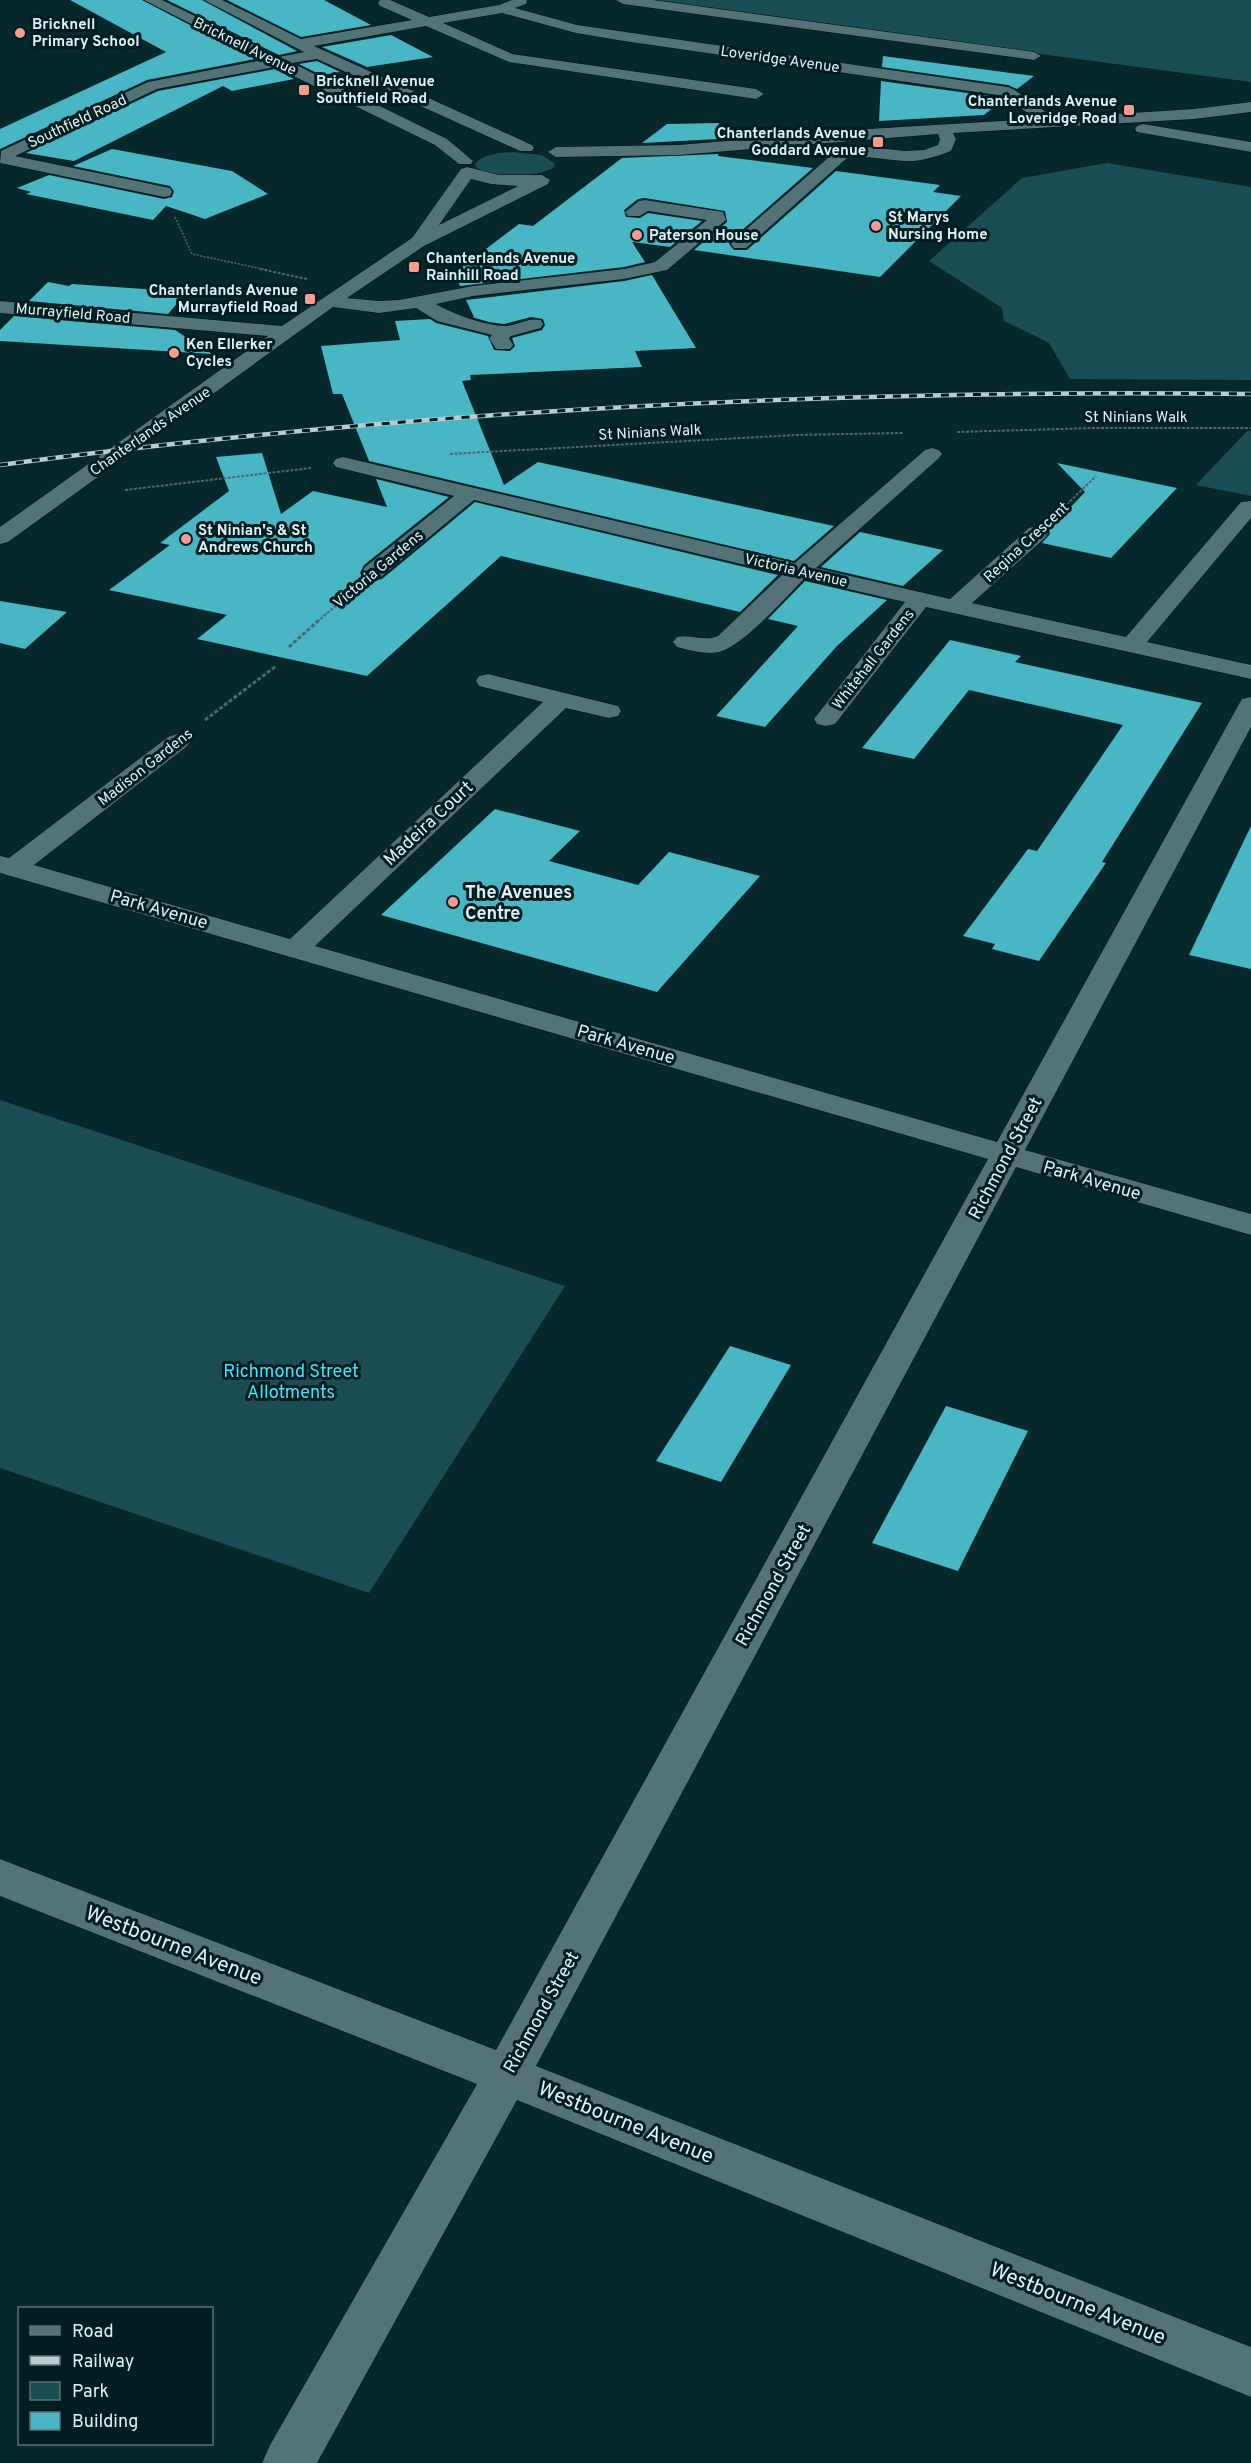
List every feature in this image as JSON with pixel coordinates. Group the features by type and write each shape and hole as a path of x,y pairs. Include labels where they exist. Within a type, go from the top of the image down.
{"street":[{"name":"Bricknell Avenue","path":"151,0 474,159"},
{"name":"Bricknell Avenue","path":"211,0 320,54 526,148"},
{"path":"300,44 502,9 524,0"},
{"path":"622,0 1034,56"},
{"path":"385,3 424,23 509,58 756,94"},
{"name":"Loveridge Avenue","path":"502,9 576,29 1008,92 1050,122"},
{"path":"909,77 956,45"},
{"path":"275,61 320,54"},
{"path":"737,66 756,55"},
{"name":"Southfield Road","path":"164,192 6,160 8,154 153,85 275,61"},
{"path":"698,86 717,76"},
{"name":"Chanterlands Avenue","path":"526,148 556,152 679,150 1050,122 1194,114 1251,107"},
{"path":"1194,114 1209,127 1249,147"},
{"path":"1114,118 1128,127 1249,147"},
{"path":"740,244 842,154 859,150 882,151 905,156 926,155 945,148 948,139 944,130"},
{"path":"526,148 474,159 483,178 517,182 562,173 571,160 556,152"},
{"name":"Chanterlands Avenue","path":"0,537 9,525 53,500 329,301 418,242 562,173 679,150"},
{"name":"Chanterlands Avenue","path":"418,242 474,159"},
{"path":"329,301 379,307 421,303 473,291 624,274 661,266 717,220 717,216 645,205 634,212"},
{"path":"421,303 444,317 504,338 534,324"},
{"path":"170,321 187,306"},
{"name":"Murrayfield Road","path":"0,307 288,332"},
{"path":"686,642 715,646 726,640 799,571 932,454"},
{"name":"Victoria Avenue","path":"343,463 920,600 1251,672"},
{"name":"Victoria Gardens","path":"373,573 469,494"},
{"path":"1131,646 1250,507"},
{"name":"Regina Crescent","path":"954,607 1037,533"},
{"name":"Whitehall Gardens","path":"826,718 920,600"},
{"path":"488,681 609,711"},
{"name":"Madeira Court","path":"296,948 561,699"},
{"name":"Richmond Street","path":"288,2463 507,2074 1251,704"},
{"name":"Madison Gardens","path":"7,866 177,742"},
{"name":"Park Avenue","path":"7,866 1251,1225"},
{"name":"Westbourne Avenue","path":"0,1877 507,2074 1251,2372"}],"path":[{"path":"164,192 192,254 349,288"},
{"name":"St Ninians Walk","path":"948,432 1094,428 1251,428"},
{"name":"St Ninians Walk","path":"449,454 795,435 913,433"},
{"path":"53,500 343,463"},
{"name":"Regina Crescent","path":"1037,533 1096,476"},
{"name":"Victoria Gardens","path":"289,646 373,573"},
{"name":"Madison Gardens","path":"177,742 276,666"}],"green space":[{"path":"632,0 1251,0 1251,82"},
{"path":"513,152 542,155 555,164 553,168 545,171 512,177 490,174 481,171 475,165 487,156"},
{"path":"1107,163 1251,187 1251,380 1070,379 1049,343 1004,321 1002,308 929,261 1022,178"},
{"path":"1247,431 1251,431 1251,496 1196,485"},
{"name":"Richmond Street Allotments","path":"0,1100 565,1286 369,1593 0,1468"}],"building":[{"path":"70,0 142,0 255,59 147,80 0,149 0,129 166,52"},
{"path":"167,0 202,0 297,51 279,55"},
{"path":"227,0 324,0 371,25 301,37"},
{"path":"391,35 433,57 367,67 322,47"},
{"path":"883,56 1034,76 1017,89 1008,85 882,67"},
{"path":"317,61 340,72 321,75 299,64"},
{"path":"275,69 294,79 232,91 223,86 74,161 26,153 158,91"},
{"path":"881,81 1004,99 984,115 879,121"},
{"path":"719,123 718,139 642,143 667,124"},
{"path":"112,149 232,171 268,194 205,219 166,206 153,220 26,194 31,192 17,188 49,175 164,199 172,197 174,191 170,186 73,166"},
{"path":"718,154 718,156 813,168 733,238 729,244 734,250 747,250 836,171 940,185 933,192 961,196 880,277 694,250 727,222 725,211 645,198 638,199 624,210 626,217 640,218 648,213 702,221 670,247 632,242 645,262 624,267 460,286 454,273 519,224 533,226 622,158"},
{"path":"652,275 696,348 635,351 642,367 470,375 471,380 462,381 504,485 538,462 834,526 794,561 369,461 342,394 333,394 321,346 400,340 395,321 430,319 436,323 488,336 494,350 510,351 515,346 512,338 542,330 545,325 543,319 531,317 504,324 489,322 472,317 474,317 466,300 624,281"},
{"path":"48,282 69,286 72,284 187,292 168,314 29,301"},
{"path":"14,316 175,330 212,354 0,341 0,330"},
{"path":"262,453 281,514 313,491 387,507 376,479 449,497 364,565 360,573 364,579 372,581 382,579 475,502 778,575 740,612 501,556 367,676 197,639 227,615 109,590 170,545 160,543 229,491 216,457"},
{"path":"1057,463 1177,488 1111,558 1042,543 1050,534 1049,530 1085,492"},
{"path":"860,532 943,550 903,586 821,567"},
{"path":"805,581 887,600 837,646 765,727 716,716 798,626 768,619"},
{"path":"0,601 67,612 25,649 0,643"},
{"path":"950,640 1021,656 1015,662 1202,703 1102,862 1106,863 1039,961 992,949 995,944 963,936 1028,849 1037,851 1123,725 969,690 914,759 862,748"},
{"name":"The Avenues Centre","path":"495,809 580,831 549,861 638,885 669,852 760,876 657,992 381,915"},
{"path":"1251,826 1251,969 1189,955"},
{"path":"730,1346 791,1365 721,1482 656,1461"},
{"path":"946,1406 1028,1431 958,1571 872,1543"}],"railway":[{"path":"0,465 311,430 624,407 938,395 1251,394"}],"place":[{"name":"Bricknell Primary School","path":"20,33"},
{"name":"Bricknell Avenue Southfield Road","path":"304,90"},
{"name":"Chanterlands Avenue Loveridge Road","path":"1129,110"},
{"name":"Chanterlands Avenue Goddard Avenue","path":"878,142"},
{"name":"St Marys Nursing Home","path":"876,226"},
{"name":"Paterson House","path":"637,235"},
{"name":"Chanterlands Avenue Rainhill Road","path":"414,267"},
{"name":"Chanterlands Avenue Murrayfield Road","path":"310,299"},
{"name":"Ken Ellerker Cycles","path":"174,353"},
{"name":"St Ninian's & St Andrews Church","path":"186,539"},
{"name":"The Avenues Centre","path":"453,902"}]}
